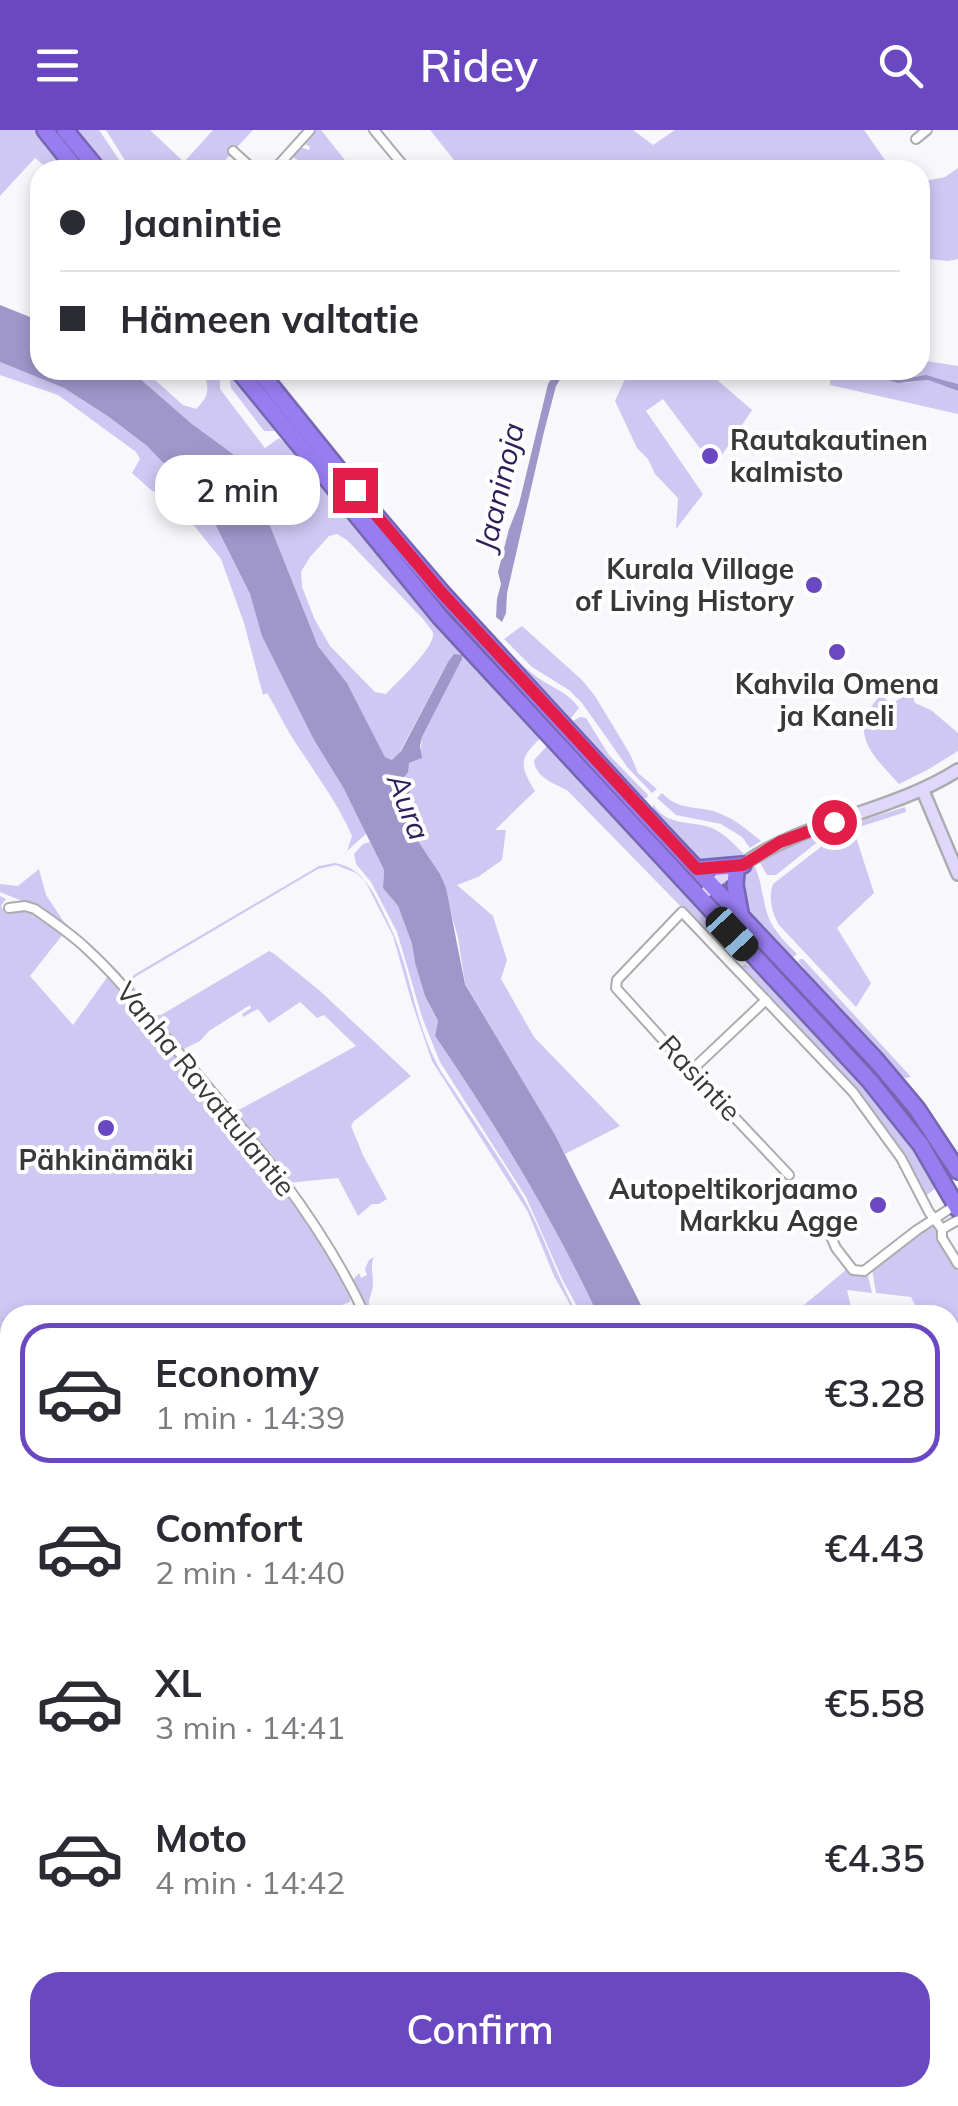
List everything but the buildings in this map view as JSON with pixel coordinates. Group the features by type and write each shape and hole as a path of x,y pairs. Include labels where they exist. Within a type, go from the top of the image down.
{"highway":[{"path":"45,130 70,160"},
{"path":"65,130 90,160"},
{"path":"246,380 440,617 896,1111 921,1145 957,1209"},
{"path":"266,380 431,580 875,1058 918,1109 958,1171"},
{"path":"697,869 739,869 735,885 741,916"}],"main road":[{"path":"700,900 780,842 923,791 958,770"},
{"path":"923,791 958,874"}],"street":[{"path":"283,160 310,130"},
{"path":"374,130 398,160"},
{"path":"916,139 927,130"},
{"path":"233,152 242,160"},
{"name":"Vanha Ravattulantie","path":"9,908 35,909 87,948 120,982 230,1112 307,1214 360,1305"},
{"name":"Rasintie","path":"766,1000 682,912 615,984 618,992 682,1061 694,1068 789,1176"},
{"path":"694,1068 766,1000 854,1092 900,1158 942,1230"},
{"path":"828,1230 840,1254 859,1272 870,1269 917,1230 957,1209"},
{"path":"957,1209 942,1230 942,1238 958,1264"}],"shaded area":[{"path":"0,130 36,130 61,160 30,160 0,196"},
{"path":"77,130 99,130 119,160 100,160"},
{"path":"106,130 150,130 182,160 125,160"},
{"path":"213,130 253,130 225,160 186,160"},
{"path":"316,130 321,130 345,160 297,160 292,156 300,147 309,150 304,143"},
{"path":"430,130 633,130 653,145 675,130 864,130 885,160 454,160"},
{"path":"958,168 958,259 948,261 930,259 930,180 945,177"},
{"path":"0,362 30,374 30,380 44,380 64,388 109,417 147,446 208,510 314,740 367,833 347,851 352,836 340,813 267,693 263,695 244,623 221,559 175,502 151,490 132,473 140,459 136,452 58,395 0,375"},
{"path":"930,362 958,366 958,384 930,377"},
{"path":"141,380 155,380 183,405 196,409 207,391 206,380 220,380 220,389 265,448 279,438 292,448 420,606 541,738 524,762 535,791 495,830 506,830 502,860 478,877 457,885 493,916 507,960 501,979 534,1037 620,1126 565,1154 465,983 458,938 440,874 418,841 419,821 404,777 409,763 420,759 422,737 462,659 448,662 397,757 385,757 347,683 318,646 259,498 233,454","holes":["337,534 433,633 422,656 386,694 375,692 330,646 302,587 301,572 329,536"]},
{"path":"230,380 236,380 276,427 274,431 264,431 231,388"},
{"path":"253,380 260,380 632,810 623,807 444,614"},
{"path":"275,380 280,380 407,537 508,651 575,703 579,708 571,718 573,721 586,718 609,755 647,798 638,797 434,575"},
{"path":"624,380 717,380 752,410 714,467 663,399 646,411 703,494 676,529 678,498 637,448 615,401"},
{"path":"830,380 928,380 958,391 958,414 830,385"},
{"path":"522,626 582,680 638,773 657,789 652,793 628,768 569,690 532,667 504,639"},
{"path":"911,692 915,703 931,710 958,733 958,751 899,784 866,741 865,719 881,695 891,704"},
{"path":"548,745 723,932 738,961 568,791 542,776 534,760"},
{"path":"662,793 683,806 727,816 761,841 750,848 742,837 721,824 676,815 657,798"},
{"path":"653,804 672,820 717,830 744,854 715,863 692,854 653,813"},
{"path":"905,807 906,812 828,837 776,875 767,875 759,861 799,840"},
{"path":"855,834 874,893 837,928 871,983 856,1007 779,925 771,899 773,884 822,846"},
{"path":"370,842 384,870 383,888 398,906 425,996 438,1021 435,1036 522,1172 593,1305 576,1305 526,1197 440,1062 397,932 371,882 356,864 354,854"},
{"path":"335,863 365,881 336,865 318,869 135,977 131,983 155,1015 161,1015 269,951 319,990 411,1076 351,1126 387,1199 372,1204 358,1216 338,1178 287,1183 235,1112 356,1046 324,1015 317,1018 300,1002 269,1023 258,1009 243,1017 250,1005 184,1049 183,1055 127,986 137,973 319,866"},
{"path":"754,865 770,921 797,954 792,958 742,901 739,880"},
{"path":"39,869 46,895 64,922 121,974 118,976 27,903 0,892 0,884 18,886"},
{"path":"365,881 395,939 435,1060 524,1199 573,1305 554,1276 528,1212 432,1061 412,1003 393,936"},
{"path":"0,896 6,899 1,906 5,913 34,912 64,933 30,976 73,1025 108,976 124,992 290,1197 343,1278 350,1302 0,1305"},
{"path":"715,899 834,1027 828,1027 719,911"},
{"path":"800,959 911,1077 894,1072 816,987"},
{"path":"745,964 759,972 856,1074 901,1129 937,1187 927,1195 923,1193 863,1101 740,967"},
{"path":"843,1035 892,1087 955,1176 952,1178 915,1124 841,1040"},
{"path":"937,1228 940,1242 958,1269 958,1305 915,1305 911,1297 876,1293 872,1269 916,1234"},
{"path":"374,1257 373,1288 370,1305 363,1305 352,1281 359,1273 361,1278 367,1275 369,1260"},
{"path":"847,1269 853,1275 867,1272 872,1293 847,1290 851,1305 804,1305"}],"water":[{"path":"0,305 30,317 30,374 0,362"},
{"path":"930,376 958,384 958,391 928,380"},
{"name":"Aura","path":"44,380 141,380 233,454 259,498 318,646 347,683 385,757 392,760 401,751 448,662 454,654 462,655 422,737 422,758 409,763 404,777 420,821 418,841 446,888 465,984 555,1135 641,1305 593,1305 522,1172 435,1036 438,1021 425,996 398,906 383,888 384,870 262,636 250,594 208,510 147,446 64,388"},
{"path":"560,380 544,432 502,622 496,617 501,584 498,572 548,384"}],"place":[{"name":"Rautakautinen kalmisto","path":"710,456"},
{"name":"Kurala Village of Living History","path":"814,585"},
{"name":"Kahvila Omena ja Kaneli","path":"837,652"},
{"name":"Pähkinämäki","path":"106,1128"},
{"name":"Autopeltikorjaamo Markku Agge","path":"878,1205"}],"route":[{"path":"355,490 442,593 697,869 743,865 780,842 834,822"}],"water label":[{"name":"Jaaninoja","path":"500,487"}]}
